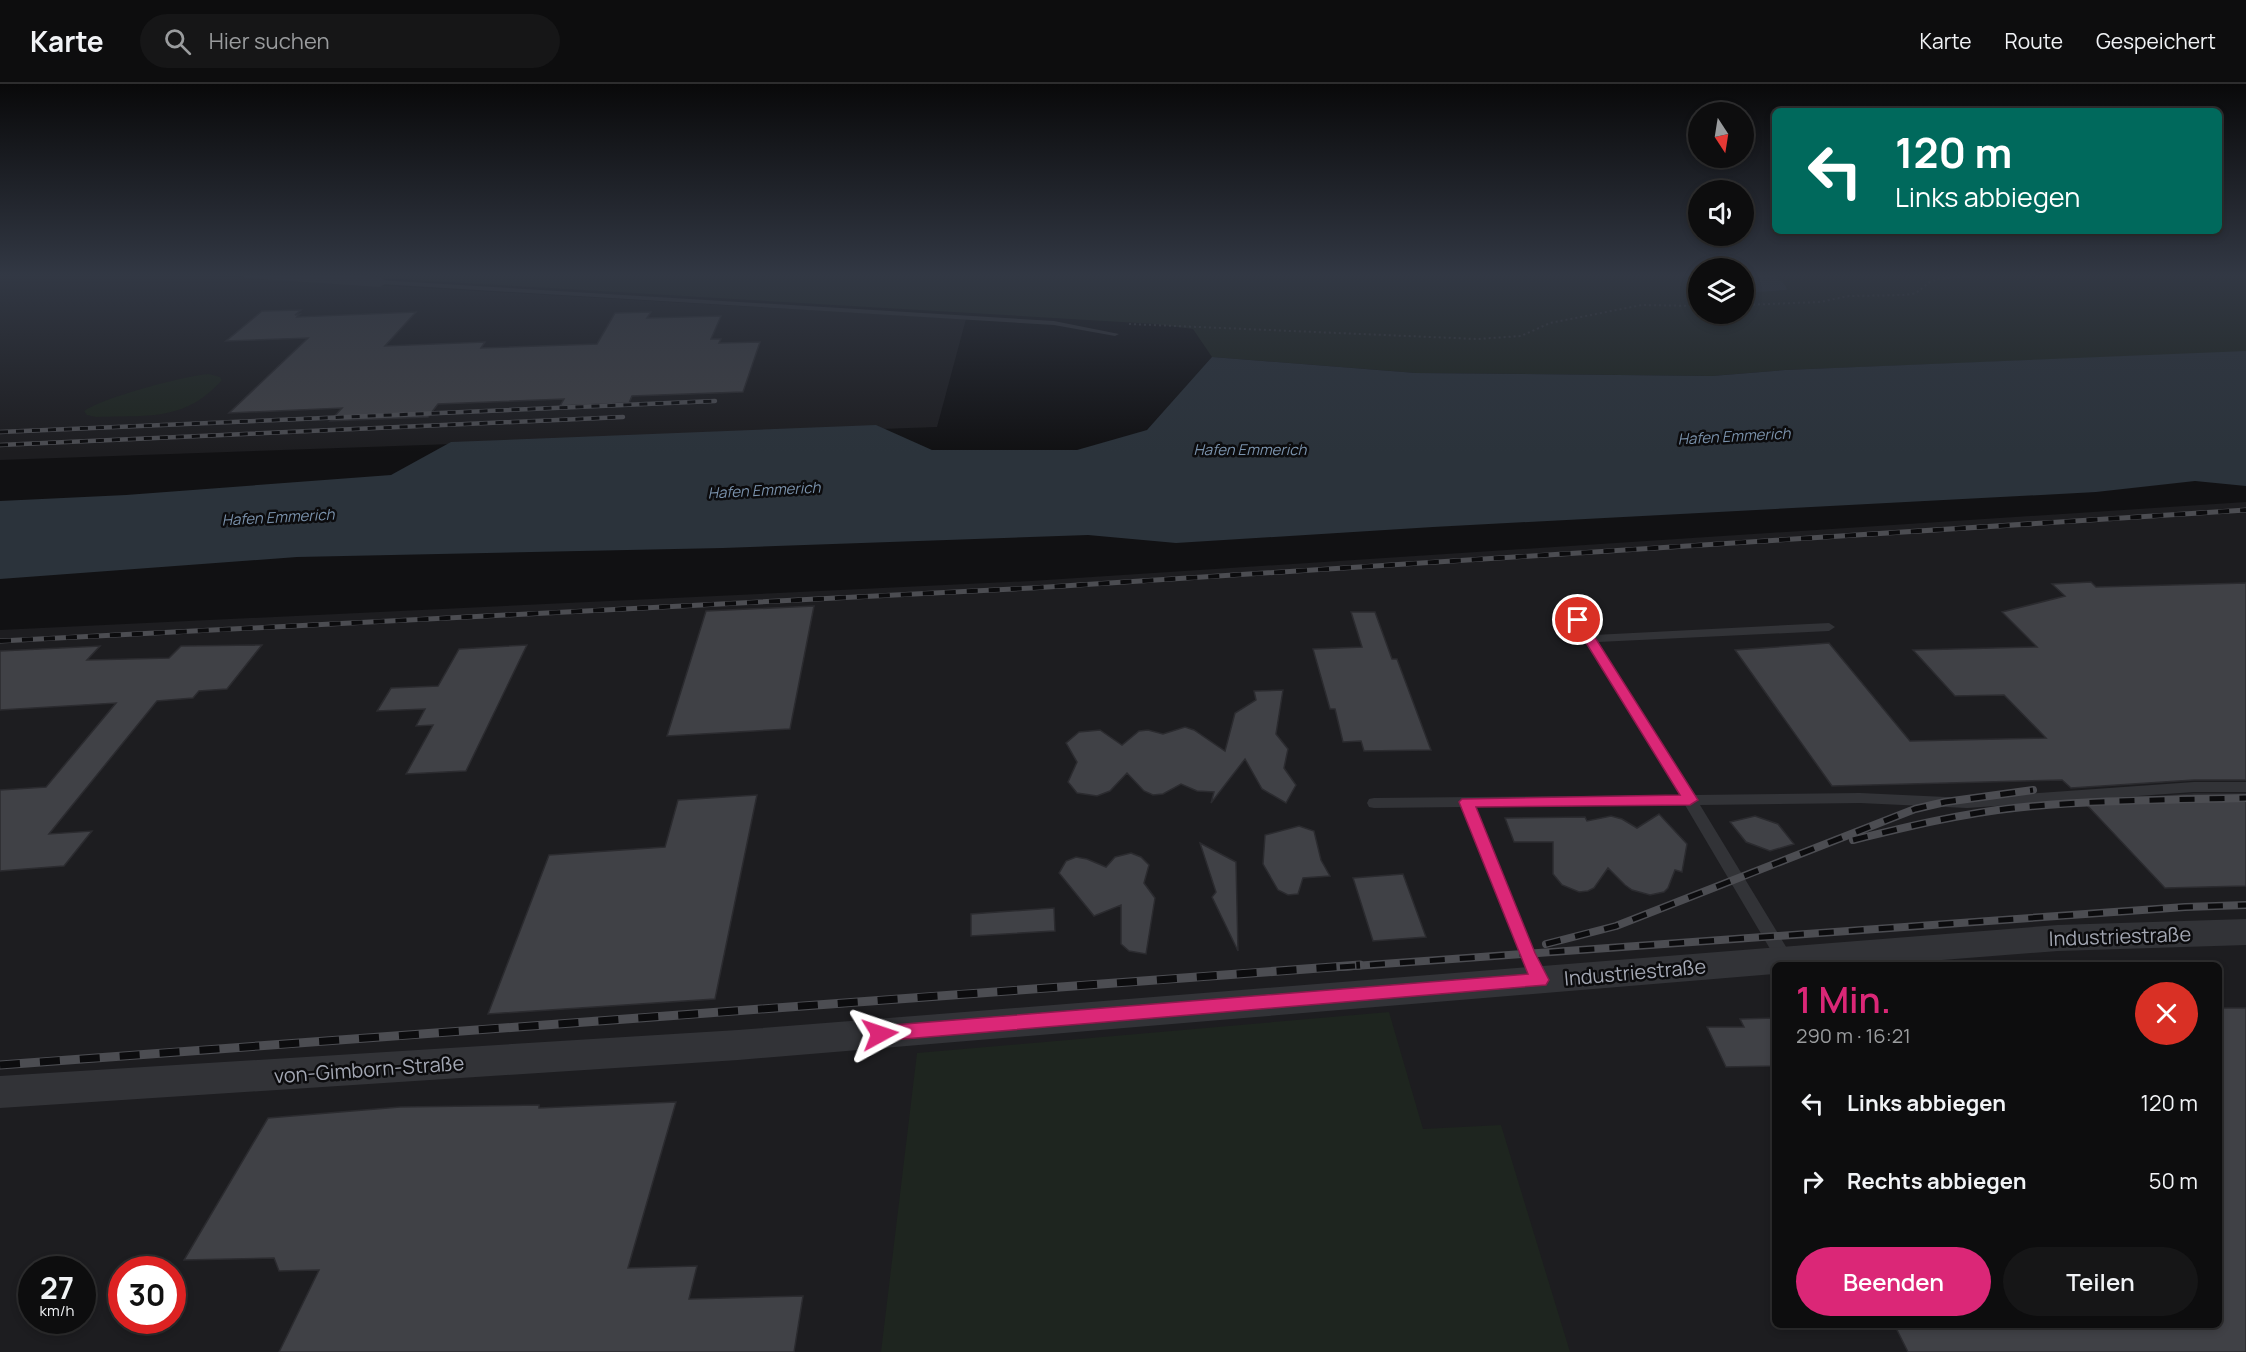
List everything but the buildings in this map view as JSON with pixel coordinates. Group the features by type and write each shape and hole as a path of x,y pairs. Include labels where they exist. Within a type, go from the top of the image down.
{"street":[{"name":"Industriestraße","path":"738,1045 2058,938 2246,932"},
{"name":"von-Gimborn-Straße","path":"0,1092 738,1045"}],"lane":[{"path":"1111,333 1115,334"},
{"path":"1578,620 1690,800 1754,912 1785,960"},
{"path":"1589,639 1829,627"},
{"path":"1374,803 1860,798 1967,803 2194,787 2246,787"},
{"path":"1467,802 1540,980"}],"path":[{"path":"1339,333 1477,339 1521,336 1527,333"}],"shaded area":[{"path":"0,333 962,333 937,427 0,460"},
{"path":"1196,333 2246,333 2246,352 1785,370 1712,376 1416,373 1212,357"},
{"path":"209,374 220,377 222,380 208,394 179,410 164,414 96,417 87,415 84,411 94,405 145,388"},
{"path":"2246,502 2246,1352 0,1352 0,630 1031,581"},
{"path":"1389,1012 1423,1129 1501,1125 1570,1352 881,1352 917,1053"}],"water":[{"name":"Hafen Emmerich","path":"2246,351 2246,486 2195,481 2096,492 1176,543 1088,535 723,548 297,557 0,579 0,501 126,495 391,475 451,442 876,425 932,450 1077,450 1147,430 1212,357 1416,373 1712,376 1785,370"}],"railway":[{"path":"0,432 715,401"},
{"path":"0,445 623,417"},
{"path":"0,641 1032,588 2246,510"},
{"path":"1546,944 1616,926 1915,809 1945,802 2033,790"},
{"path":"1853,840 1953,817 2014,808 2101,802 2246,798"},
{"path":"1340,967 2185,907 2246,905"},
{"path":"0,1065 1360,965"}],"route":[{"path":"880,1034 1540,980 1467,802 1690,800 1578,620"}]}
